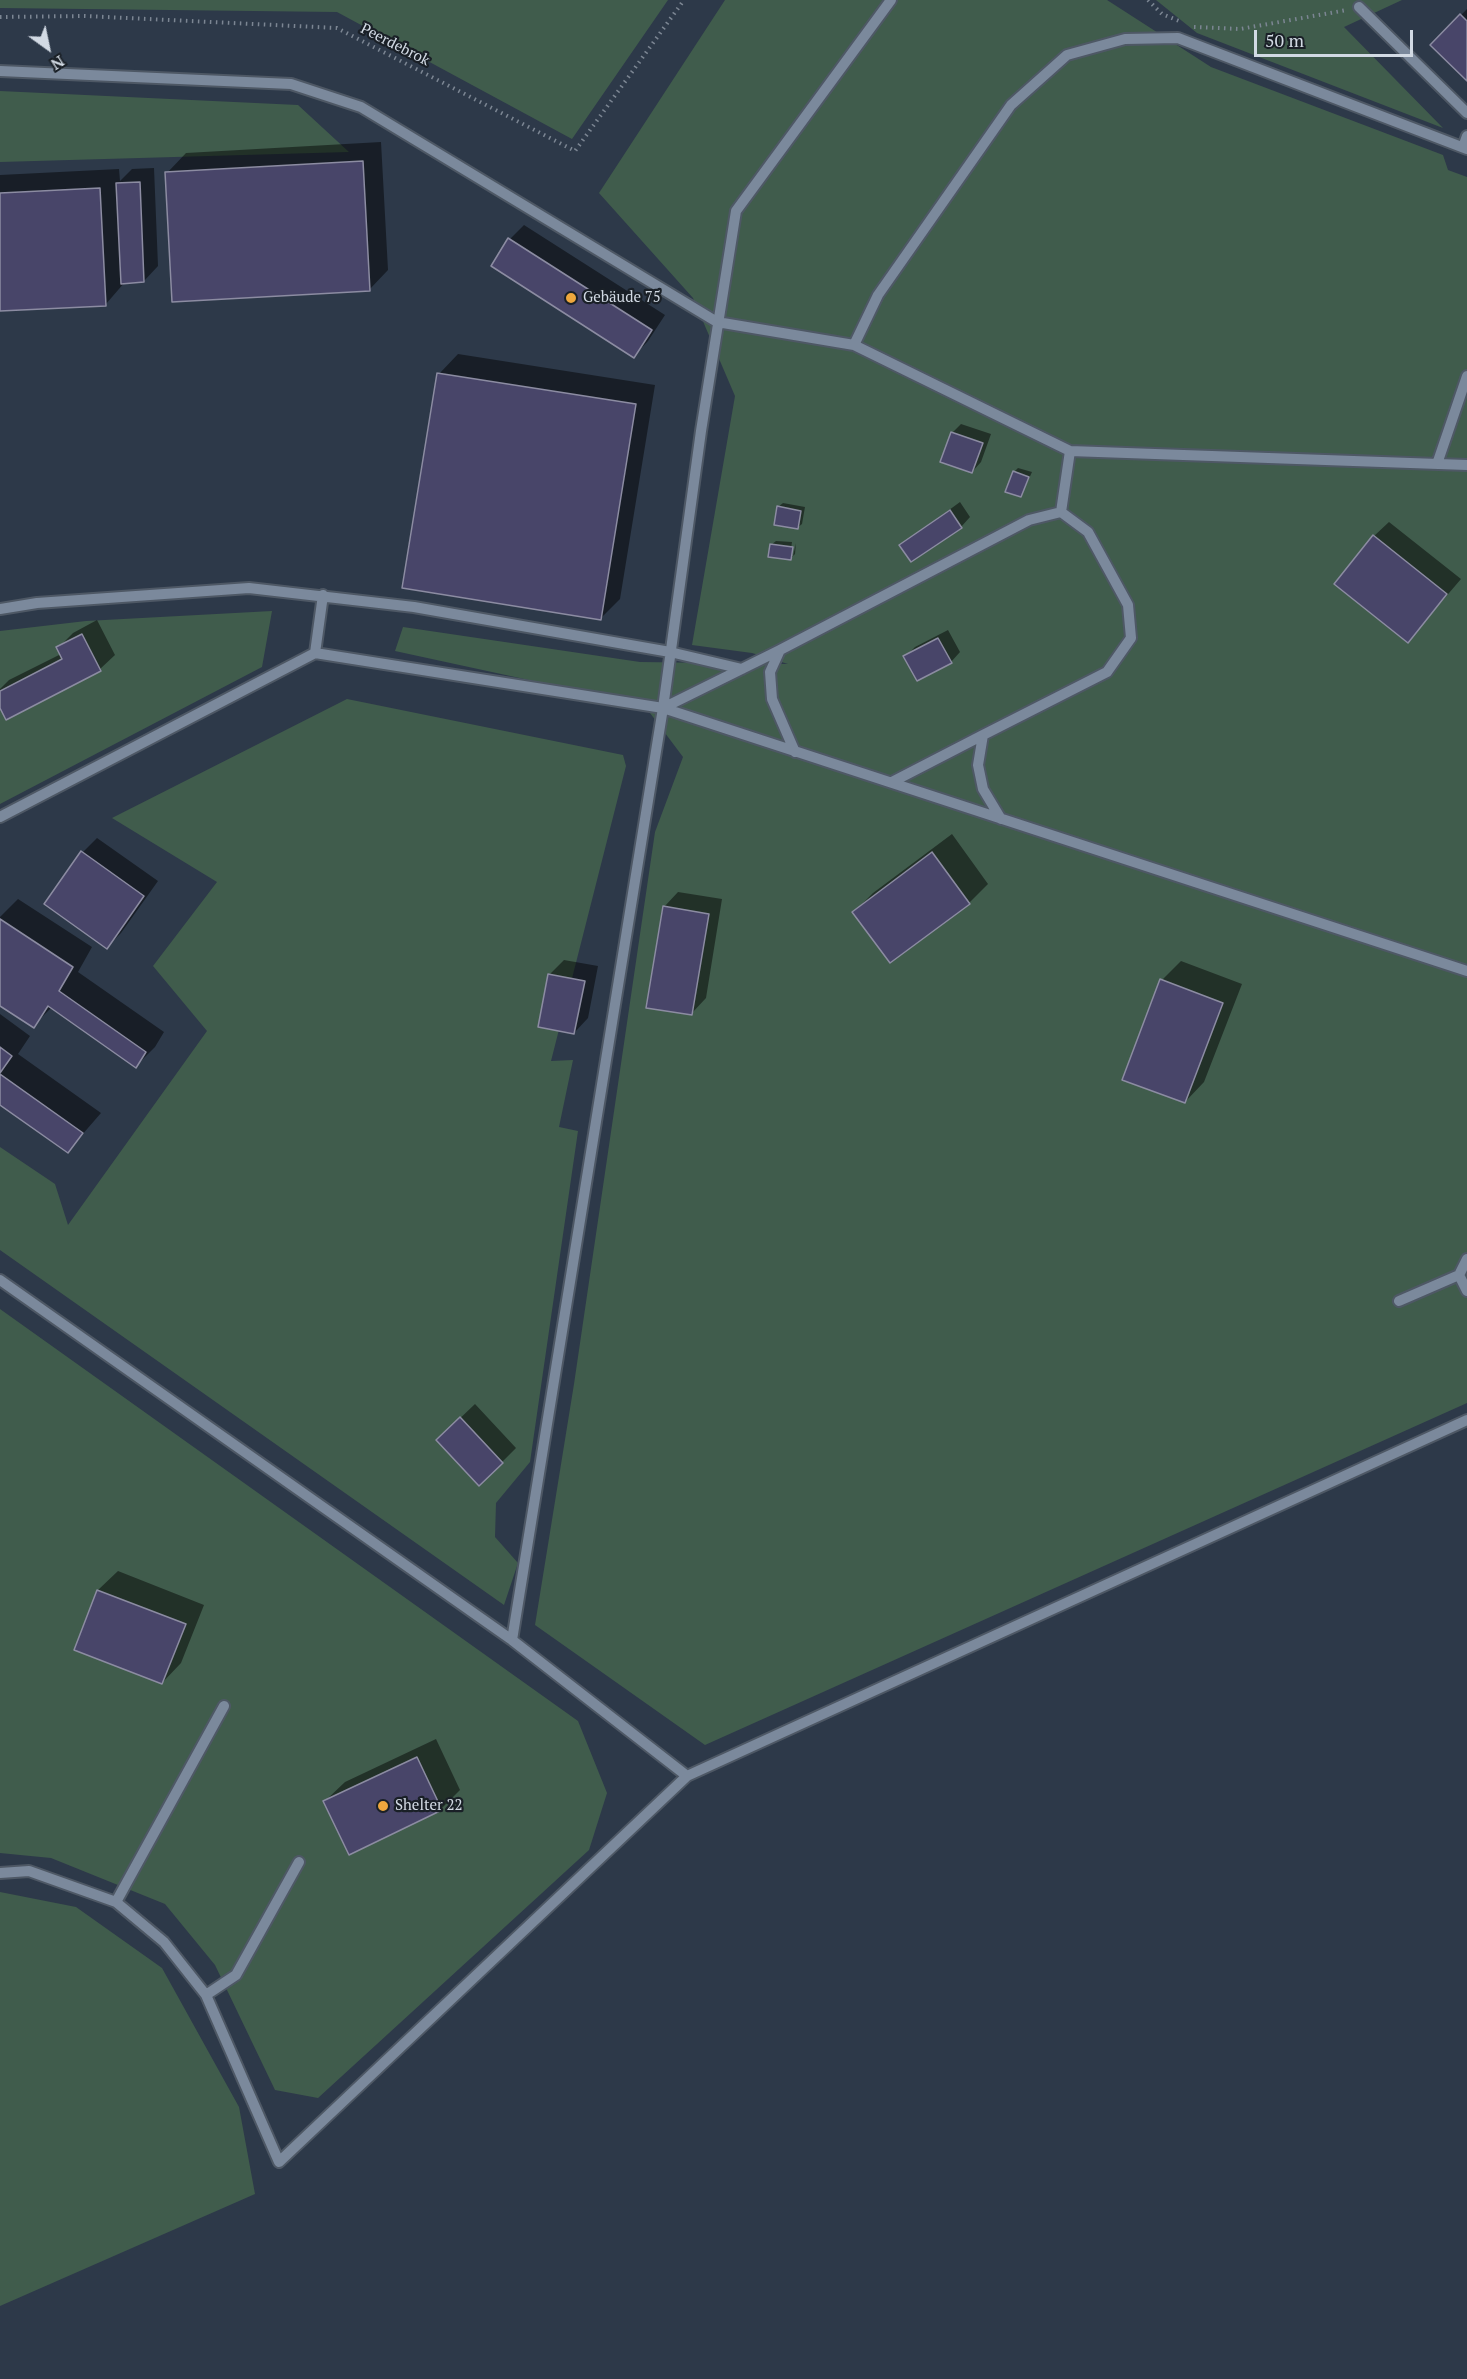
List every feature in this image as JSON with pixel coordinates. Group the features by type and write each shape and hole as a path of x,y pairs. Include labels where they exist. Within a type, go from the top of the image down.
{"lane":[{"path":"512,1640 663,708 717,322 736,211 891,0"},
{"path":"1359,8 1467,113"},
{"path":"854,345 878,295 1011,105 1067,55 1125,39 1178,38 1465,148 1467,136"},
{"path":"0,70 291,84 361,107 717,322 854,345 1070,452 1467,465"},
{"path":"1437,464 1467,376"},
{"path":"1061,512 1070,452"},
{"path":"663,708 780,650 1029,520 1061,512"},
{"path":"892,782 1107,672 1131,638 1128,604 1094,542 1088,532 1061,512"},
{"path":"0,609 37,603 249,588 414,607 670,652 742,669"},
{"path":"315,653 323,595"},
{"path":"780,650 770,672 772,699 795,752"},
{"path":"0,817 315,653 663,708 1467,971"},
{"path":"983,735 978,765 983,789 1001,819"},
{"path":"1399,1301 1459,1275 1467,1259"},
{"path":"1459,1275 1467,1291"},
{"path":"0,1280 512,1640 687,1776"},
{"path":"0,1873 29,1872 116,1902 164,1942 206,1995 279,2162 687,1776 1467,1420"},
{"path":"116,1902 224,1706"},
{"path":"206,1995 236,1975 299,1862"}],"path":[{"name":"Peerdebrok","path":"0,17 85,16 337,28 575,151 684,0"},
{"path":"1148,0 1162,14 1182,22"},
{"path":"1192,26 1240,29 1359,8"}],"green space":[{"path":"0,0 668,0 572,139 337,12 0,8"},
{"path":"725,0 1107,0 1211,67 1443,155 1448,170 1467,177 1467,1403 705,1745 535,1625 574,1384 655,832 683,757 644,705 395,651 403,627 640,662 788,664 752,653 692,645 735,396 693,298 599,193"},
{"path":"1156,0 1402,0 1344,27 1443,128 1197,33"},
{"path":"0,91 298,105 349,152 0,162"},
{"path":"272,611 262,667 0,804 0,631 86,621"},
{"path":"347,699 623,755 626,766 551,1061 573,1060 559,1127 578,1131 530,1462 496,1503 495,1537 518,1563 504,1605 0,1250 0,1147 55,1184 68,1225 207,1031 153,966 217,882 112,818"},
{"path":"0,1309 578,1721 607,1793 589,1850 318,2098 275,2090 215,1965 165,1904 51,1858 0,1853"},
{"path":"0,1892 76,1907 162,1968 239,2107 255,2194 0,2306"}],"building":[{"path":"1460,14 1467,21 1467,81 1430,45"},
{"path":"363,161 370,291 172,302 165,172"},
{"path":"140,182 144,282 121,284 116,183"},
{"path":"100,188 106,306 0,311 0,193"},
{"name":"Gebäude 75","path":"508,238 652,330 634,358 491,266"},
{"path":"437,373 636,404 601,620 402,588"},
{"path":"951,432 983,443 972,473 940,462"},
{"path":"1013,471 1029,477 1021,497 1005,492"},
{"path":"777,506 801,511 798,529 774,525"},
{"path":"950,510 962,528 911,562 899,545"},
{"path":"1373,535 1447,594 1408,643 1334,584"},
{"path":"770,544 793,547 791,560 768,557"},
{"path":"82,634 101,671 6,720 0,708 0,691 62,659 56,647"},
{"path":"938,638 952,663 917,681 903,656"},
{"path":"81,851 144,896 107,949 44,904"},
{"path":"932,852 970,904 890,963 852,912"},
{"path":"663,906 709,914 692,1015 646,1008"},
{"path":"0,919 73,967 59,991 146,1052 136,1068 48,1006 34,1028 0,1006"},
{"path":"548,974 585,981 574,1034 538,1027"},
{"path":"1160,979 1223,1003 1185,1103 1122,1080"},
{"path":"0,1047 12,1056 0,1073"},
{"path":"0,1074 83,1133 68,1153 0,1105"},
{"path":"460,1417 503,1463 479,1486 436,1440"},
{"path":"97,1590 186,1624 162,1684 74,1650"},
{"name":"Shelter 22","path":"417,1757 442,1810 349,1855 323,1801"}],"place":[{"name":"Gebäude 75","path":"571,298"},
{"name":"Shelter 22","path":"383,1806"}]}
